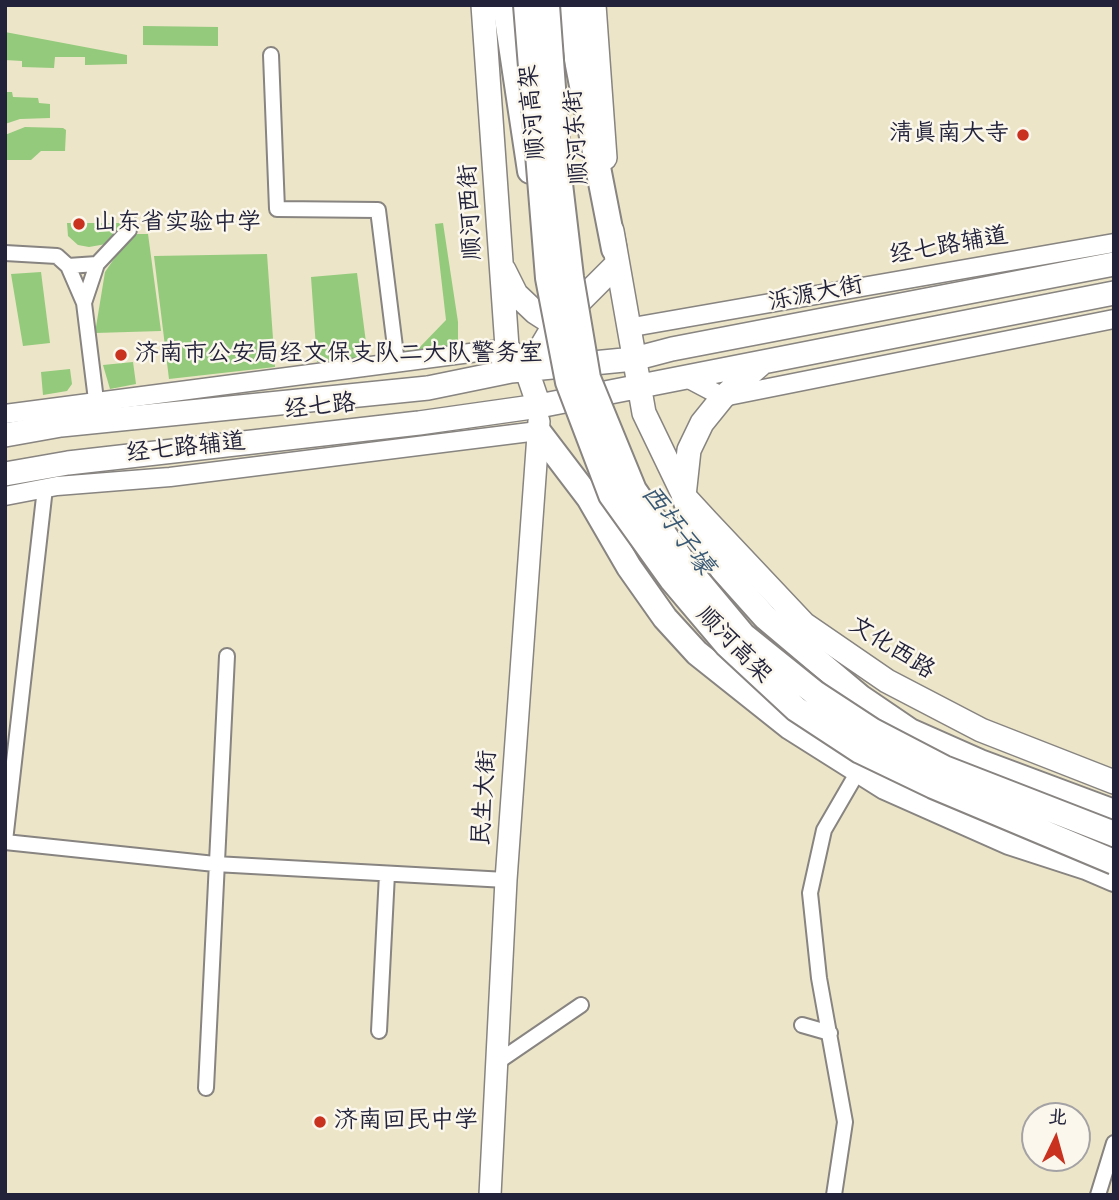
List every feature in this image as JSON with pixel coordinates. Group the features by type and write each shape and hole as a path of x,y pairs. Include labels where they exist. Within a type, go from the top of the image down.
{"highway":[{"path":"505,5 548,278"},
{"name":"顺河高架","path":"526,5 548,278 568,382 611,495 672,580 727,645 796,709 860,751 933,786 1114,862"},
{"name":"顺河高架","path":"547,5 560,184 571,277 588,378 634,490 688,569 743,635 815,694 873,731 944,768 1114,834"},
{"path":"571,5 576,60 615,257"},
{"path":"538,431 589,498 629,568 665,618 697,653 780,720 837,759 885,787 1009,842 1114,879"},
{"path":"684,496 695,528 722,569 765,617 860,697 911,732 980,762 1114,812"}],"main road":[{"name":"顺河西街","path":"483,5 507,347 528,370 548,404"},
{"name":"顺河东街","path":"594,5 615,257 634,359 629,389 644,413 684,496"},
{"path":"528,370 544,341 588,294 615,257"},
{"path":"501,263 516,294 549,321 560,321"},
{"name":"泺源大街","path":"528,370 634,359 672,349 1114,264"},
{"path":"629,389 1114,293"},
{"path":"684,496 689,450 702,423 723,397 763,363"},
{"name":"经七路","path":"5,435 74,424 428,388 528,370"},
{"name":"经七路","path":"5,474 68,463 419,424 629,389"},
{"name":"民生大街","path":"490,1195 499,1061 506,880 538,431 548,404"},
{"name":"文化西路","path":"684,496 804,624 887,681 981,730 1114,782"}],"street":[{"path":"271,55 277,209 378,210 397,363"},
{"path":"84,303 97,264 129,230 129,222"},
{"name":"经七路辅道","path":"627,328 1114,243"},
{"path":"5,253 57,256 68,266 84,303 96,400"},
{"path":"68,266 97,264"},
{"path":"687,378 723,397 1114,319"},
{"path":"5,414 493,350 528,370"},
{"name":"经七路辅道","path":"5,496 45,488 170,477 538,431"},
{"path":"45,488 5,842 215,864 506,880"},
{"path":"206,1088 227,656"},
{"path":"762,720 853,780 1114,891"},
{"path":"834,1195 845,1122 810,893 824,830 853,780"},
{"path":"379,1031 387,874"},
{"path":"499,1061 581,1005"},
{"path":"802,1025 830,1033"},
{"path":"1098,1195 1114,1143"}],"green space":[{"path":"143,26 218,27 218,46 143,45"},
{"path":"5,32 127,55 127,64 85,65 85,57 55,57 54,68 22,67 22,61 5,60"},
{"path":"5,92 12,92 13,97 38,98 39,103 50,104 50,118 20,119 5,124"},
{"path":"25,127 63,128 66,130 65,151 41,151 31,160 5,160 5,135"},
{"path":"67,223 121,223 117,235 106,244 89,247 78,245 68,236"},
{"path":"443,223 458,322 458,344 404,356 404,351 418,349 446,320 435,224"},
{"path":"131,234 148,234 161,331 95,333 105,272"},
{"path":"267,254 275,367 169,379 154,256"},
{"path":"41,272 50,343 23,346 11,274"},
{"path":"357,273 368,358 317,362 311,277"},
{"path":"133,362 136,384 110,389 103,365"},
{"path":"70,369 72,384 67,391 43,395 41,372"}],"place":[{"name":"清真南大寺","path":"1023,135"},
{"name":"山东省实验中学","path":"79,224"},
{"name":"济南市公安局经文保支队二大队警务室","path":"121,355"},
{"name":"济南回民中学","path":"320,1122"}],"water label":[{"name":"西圩子壕","path":"676,531"}]}
